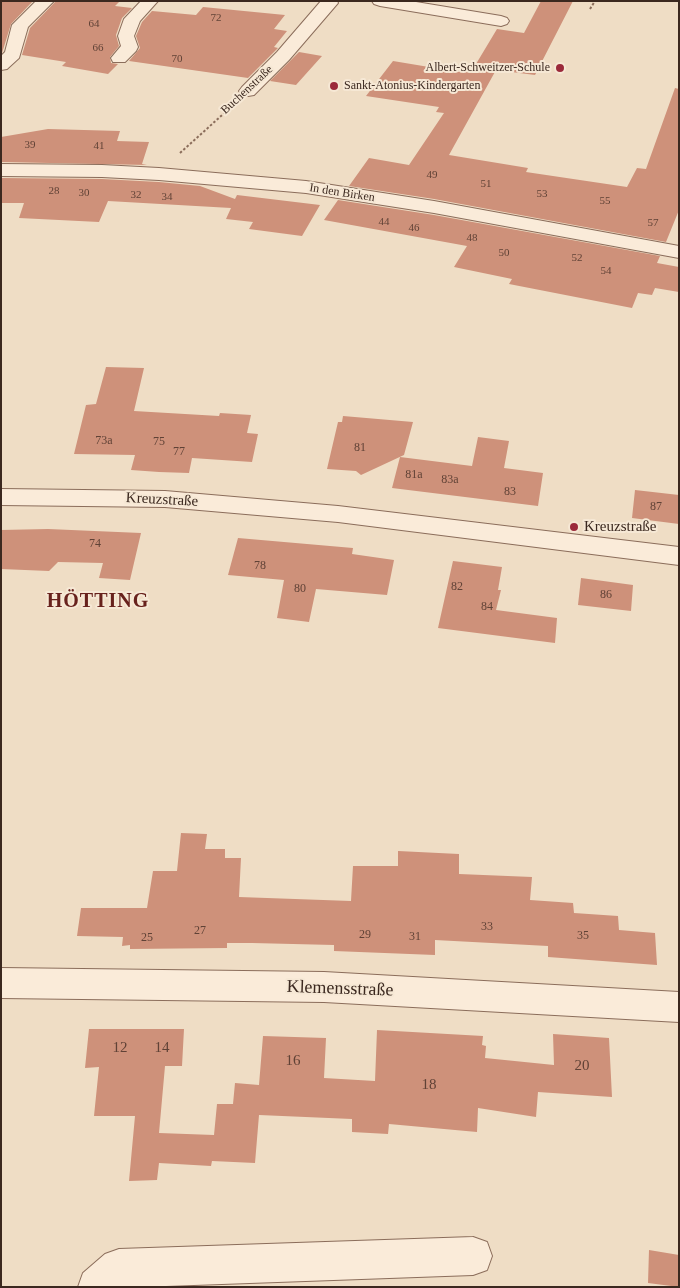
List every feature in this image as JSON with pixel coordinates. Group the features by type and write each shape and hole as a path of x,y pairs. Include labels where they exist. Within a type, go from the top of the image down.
{"street":[{"path":"1,65 12,54 20,25 46,1"},
{"path":"119,58 130,47 126,36 132,19 150,1"},
{"path":"292,28 316,1"},
{"name":"Buchenstraße","path":"248,91 283,56 330,3 329,1"},
{"path":"380,1 501,21"},
{"name":"In den Birken","path":"1,170 102,171 159,174 306,187 434,207 679,252"},
{"name":"Kreuzstraße","path":"1,497 165,498 338,514 679,556"},
{"name":"Klemensstraße","path":"1,983 324,987 679,1008"},
{"path":"97,1287 119,1268 474,1256"}],"path":[{"path":"590,9 595,1"},
{"name":"Buchenstraße","path":"159,174 248,91"}],"building":[{"path":"1,1 33,1 11,24 2,53"},
{"path":"56,1 120,1 115,6 132,8 122,18 116,35 119,46 110,57 111,63 118,64 108,74 62,66 66,62 22,55 30,28"},
{"path":"541,1 573,1 535,75 496,70 449,155 528,168 526,172 627,187 637,168 646,169 675,88 679,89 679,210 666,242 434,199 349,186 369,158 409,165 444,113 436,112 439,107 366,96 393,61 459,72 462,68 473,69 497,29 524,33"},
{"path":"203,7 285,15 274,29 287,31 274,47 278,48 248,78 129,61 140,48 136,36 142,22 152,11 196,15"},
{"path":"299,52 322,56 296,85 270,81"},
{"path":"48,129 120,131 117,141 149,142 142,164 147,165 1,162 1,137"},
{"path":"1,178 102,179 159,182 200,186 235,199 237,195 320,205 302,236 249,229 253,222 226,219 231,208 108,201 99,222 19,218 24,203 1,203"},
{"path":"338,200 434,215 660,256 657,263 679,267 679,292 655,288 652,295 638,293 632,308 509,284 512,279 454,267 467,246 324,220"},
{"path":"106,367 144,368 134,411 219,416 220,413 251,415 247,433 258,434 252,462 192,458 189,473 159,472 131,470 135,455 74,454 86,405 96,404"},
{"path":"343,416 413,422 404,455 361,475 356,471 327,469 338,422 342,422"},
{"path":"478,437 509,441 504,468 543,473 538,506 392,488 400,457 472,466"},
{"path":"635,490 679,495 679,524 632,518"},
{"path":"48,529 141,533 130,580 99,578 103,563 58,562 49,571 1,569 1,530"},
{"path":"238,538 353,548 352,554 394,560 387,595 316,589 309,622 277,618 284,580 228,575"},
{"path":"453,561 502,567 498,590 501,590 496,610 557,618 555,643 438,628"},
{"path":"581,578 633,585 631,611 578,605"},
{"path":"181,833 207,834 205,849 225,849 225,858 241,858 239,897 351,901 353,866 398,866 398,851 459,854 459,874 532,877 530,900 573,903 574,913 618,916 619,930 655,933 657,965 548,957 548,946 435,940 435,955 334,951 334,945 252,943 227,943 227,948 130,949 130,945 122,946 123,937 77,936 81,908 147,908 153,871 177,871"},
{"path":"89,1029 184,1029 182,1066 165,1066 159,1133 214,1135 217,1104 233,1104 235,1083 259,1085 263,1036 326,1038 324,1078 375,1081 377,1030 483,1036 482,1045 486,1046 485,1058 554,1065 553,1034 609,1038 612,1097 538,1092 536,1117 478,1108 477,1132 389,1124 388,1134 352,1132 352,1119 259,1115 255,1163 212,1161 211,1166 159,1163 157,1180 129,1181 135,1116 94,1116 99,1067 85,1068"},
{"path":"649,1250 679,1255 679,1287 648,1283"}],"place":[{"name":"Albert-Schweitzer-Schule","path":"560,68"},
{"name":"Sankt-Atonius-Kindergarten","path":"334,86"},
{"name":"Kreuzstraße","path":"574,527"}],"district":[{"name":"HÖTTING","path":"98,602"}]}
